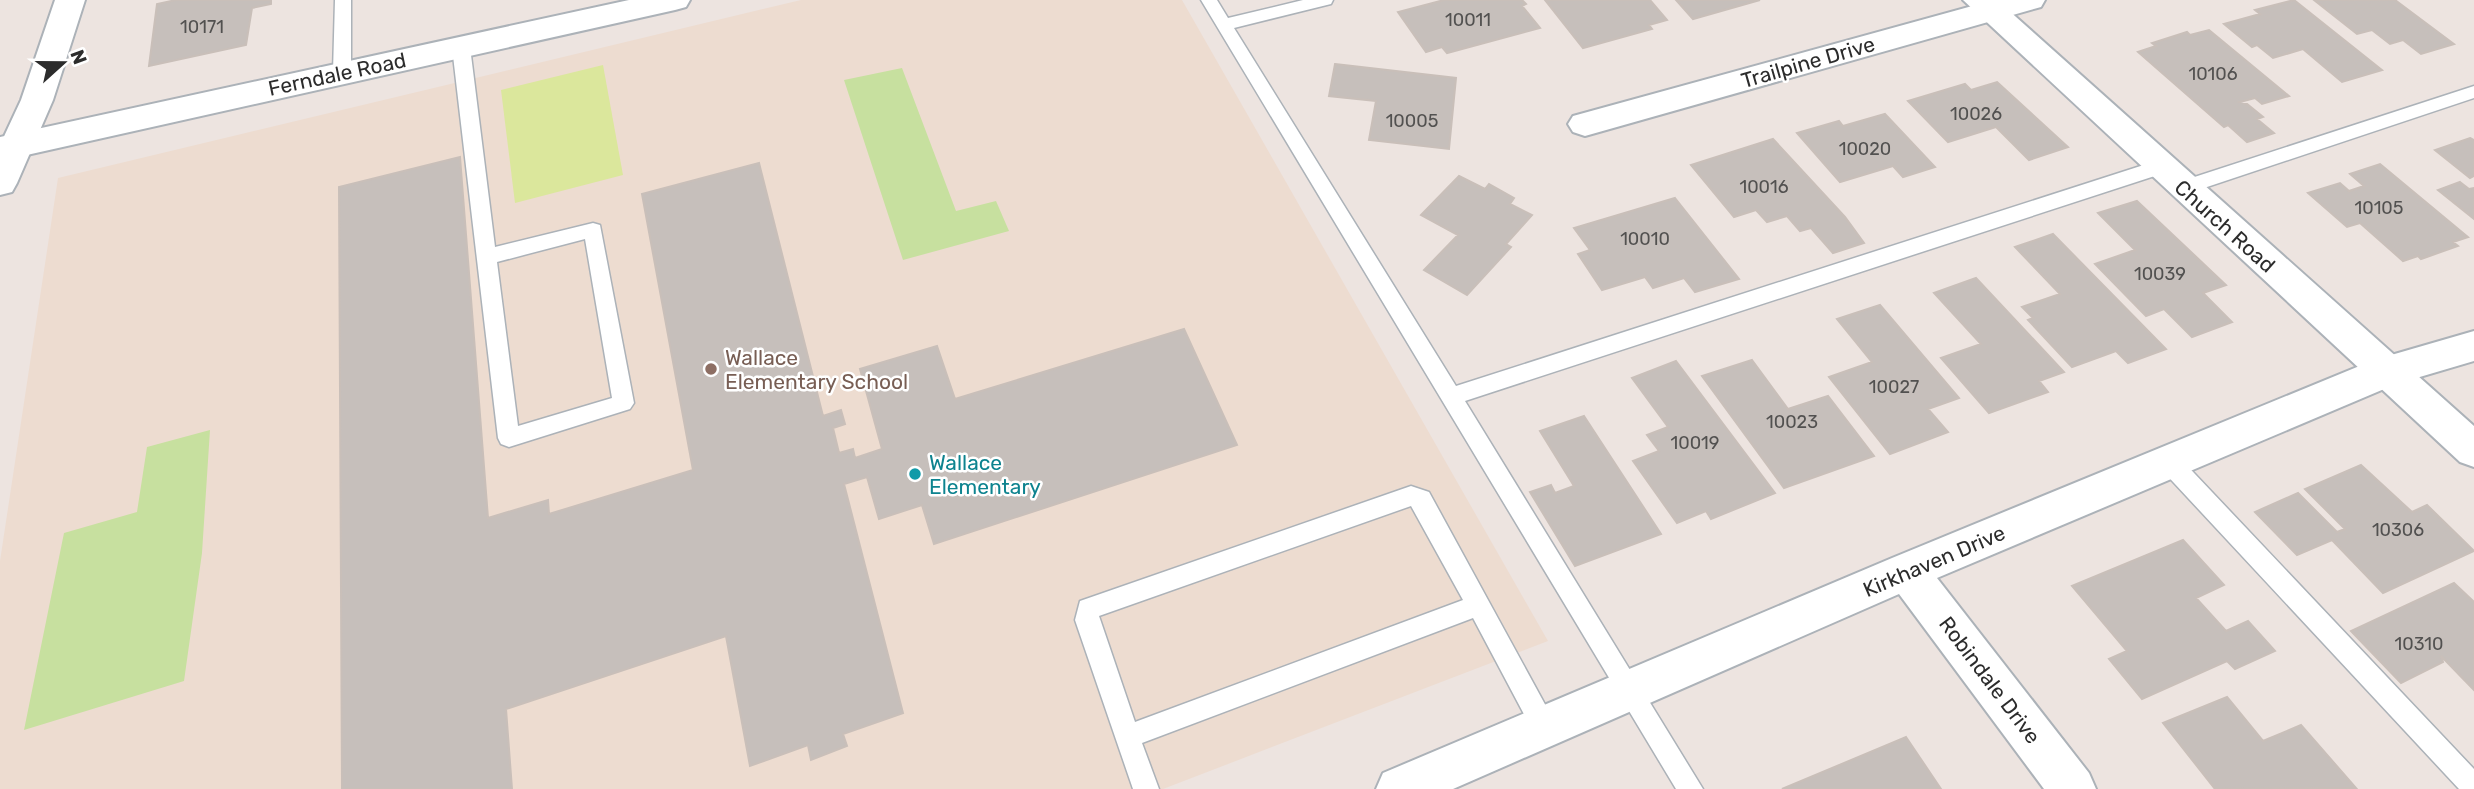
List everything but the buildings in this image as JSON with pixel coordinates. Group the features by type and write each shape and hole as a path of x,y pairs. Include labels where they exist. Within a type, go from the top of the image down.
{"street":[{"path":"0,183 8,147 37,100 70,0"},
{"name":"Ferndale Road","path":"8,147 461,47 634,4 675,0"},
{"name":"Trailpine Drive","path":"1585,124 1984,6 2031,0"},
{"name":"Church Road","path":"1984,6 2474,450"},
{"name":"Kirkhaven Drive","path":"1399,789 1907,571 2387,371 2474,346"},
{"name":"Robindale Drive","path":"1907,571 2073,789"}],"lane":[{"path":"342,72 343,0"},
{"path":"1209,0 1690,789"},
{"path":"1223,25 1325,0"},
{"path":"461,47 486,257 509,438 623,402 593,230 486,257"},
{"path":"1450,397 2171,177 2474,92"},
{"path":"2169,462 2474,787"},
{"path":"1146,789 1087,620 1088,609 1411,496 1421,499 1544,727"},
{"path":"1128,736 1478,605"}],"shaded area":[{"name":"Wallace Elementary School","path":"801,0 1182,0 1548,641 1163,789 0,789 0,561 58,178"}],"green space":[{"path":"603,65 623,175 515,203 501,90"},
{"path":"902,68 956,211 996,201 1009,231 903,260 844,80"},
{"path":"210,430 202,553 184,681 24,730 64,533 137,512 147,447"}],"place":[{"name":"Wallace Elementary School","path":"711,369"},
{"name":"Wallace Elementary","path":"915,474"}]}
